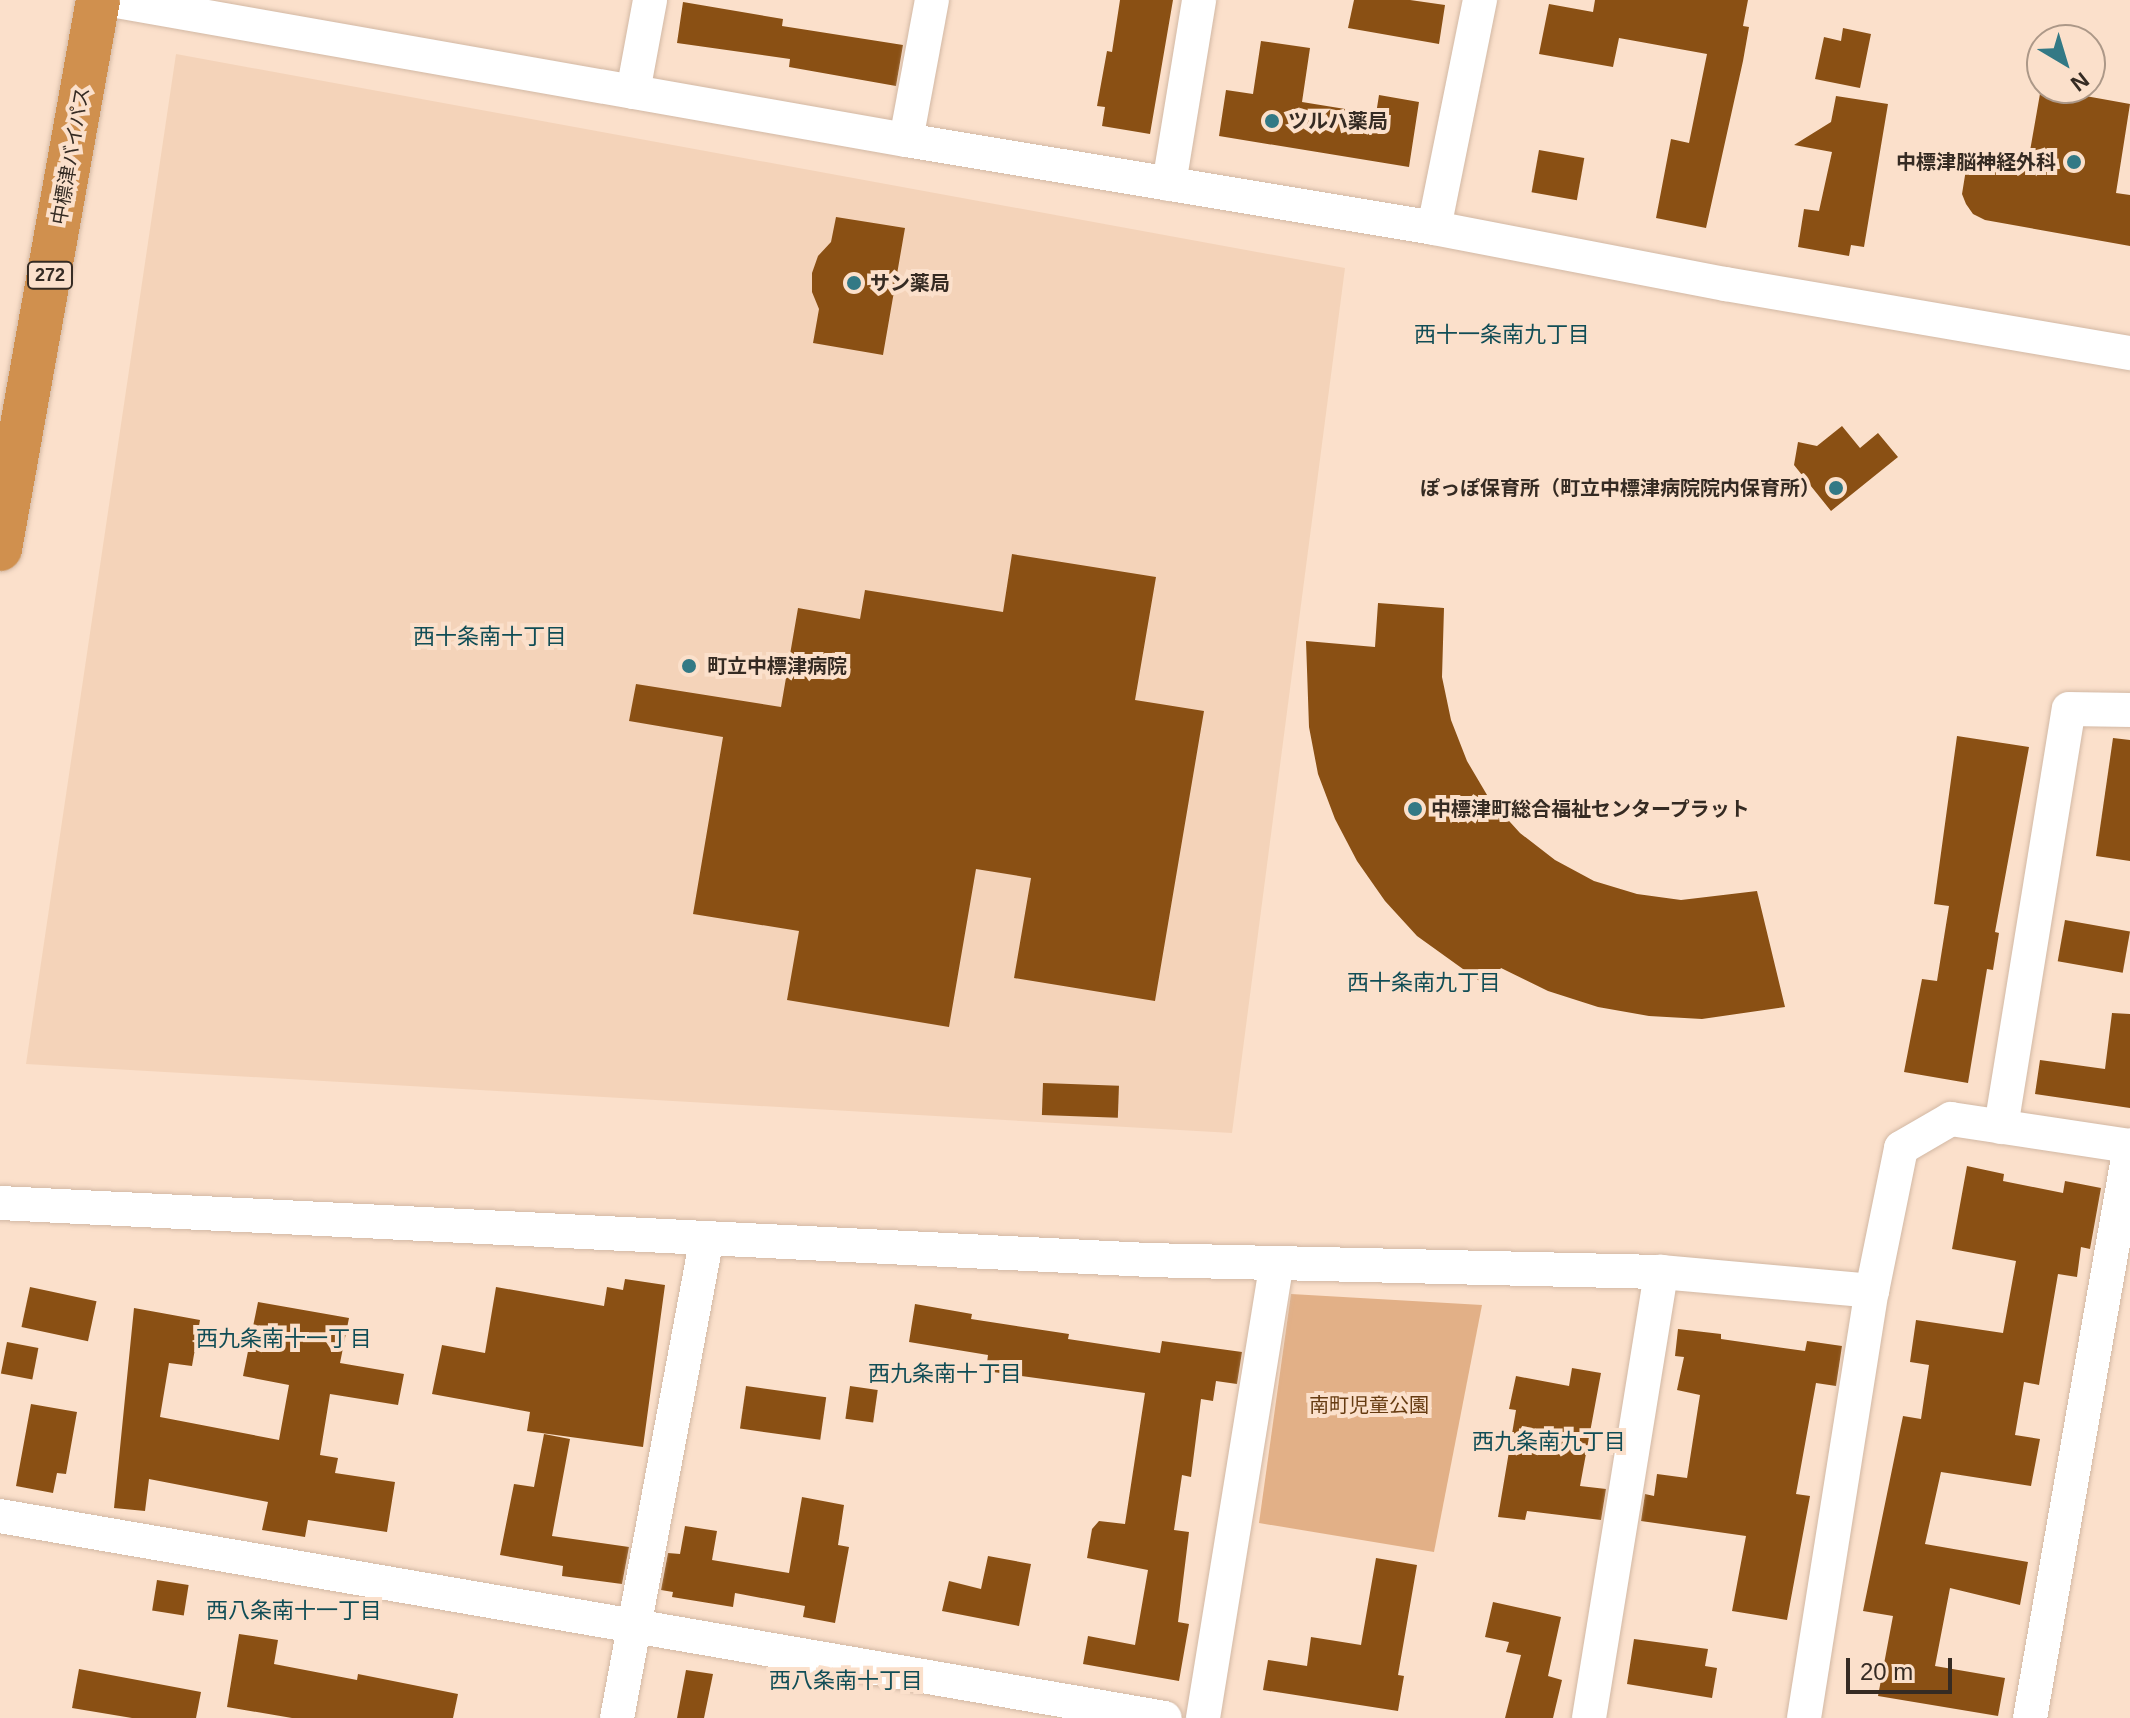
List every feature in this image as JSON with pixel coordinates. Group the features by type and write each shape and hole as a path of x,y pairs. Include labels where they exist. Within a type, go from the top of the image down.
{"highway":[{"name":"中標津バイパス","path":"0,549 98,0"}],"street":[{"path":"111,0 906,140 1434,228 1726,284 2130,353"},
{"path":"633,92 650,0"},
{"path":"906,140 932,0"},
{"path":"1169,184 1199,0"},
{"path":"1434,228 1480,0"},
{"path":"2001,1127 2069,709 2130,710"},
{"path":"1804,1718 1872,1291 1901,1148 1951,1119 2130,1146 2030,1718"},
{"path":"0,1203 1276,1265 1661,1272 1872,1291"},
{"path":"617,1718 707,1238"},
{"path":"1203,1718 1276,1265"},
{"path":"1589,1718 1661,1272"},
{"path":"0,1516 1165,1718"}],"shaded area":[{"name":"町立中標津病院","path":"176,54 1345,268 1232,1133 26,1064"}],"green space":[{"name":"南町児童公園","path":"1291,1294 1482,1305 1434,1552 1259,1523"}],"building":[{"path":"1120,0 1173,0 1150,134 1102,126 1105,107 1097,106 1107,51 1112,52"},
{"path":"1354,0 1410,0 1445,5 1439,44 1348,28"},
{"path":"1595,0 1748,0 1743,26 1749,27 1743,61 1706,228 1656,218 1671,139 1689,143 1707,54 1619,38 1613,67 1539,54 1549,4 1593,12"},
{"path":"683,2 783,19 782,26 903,45 896,86 789,67 790,59 677,43"},
{"path":"1843,28 1871,34 1860,88 1815,79 1824,37 1841,41"},
{"path":"1261,41 1310,48 1302,102 1376,114 1379,95 1419,102 1409,167 1219,136 1226,90 1253,94"},
{"path":"1836,96 1888,104 1864,247 1851,245 1849,256 1798,247 1804,209 1819,211 1832,152 1794,145 1831,122"},
{"name":"中標津脳神経外科","path":"2106,100 2130,104 2116,193 2130,195 2130,246 1985,220 1973,214 1962,194 1968,157 2027,168 2038,104 2106,104"},
{"path":"1539,150 1584,158 1577,200 1532,192"},
{"name":"サン薬局","path":"836,217 905,228 883,355 813,343 819,309 812,292 812,273 818,256 831,242"},
{"name":"ぽっぽ保育所（町立中標津病院院内保育所）","path":"1842,426 1860,448 1878,433 1898,457 1831,511 1794,465 1798,442 1817,446"},
{"path":"1012,554 1156,577 1135,700 1204,711 1155,1001 1014,978 1031,878 976,869 949,1027 787,1000 799,931 693,914 723,737 629,721 636,684 781,707 798,608 860,619 865,590 1003,612"},
{"name":"中標津町総合福祉センタープラット","path":"1378,603 1444,608 1442,677 1451,720 1467,761 1490,800 1520,833 1555,860 1594,881 1637,894 1681,900 1757,891 1785,1007 1702,1019 1649,1016 1598,1007 1548,991 1501,968 1488,987 1417,936 1385,901 1357,861 1335,819 1318,774 1309,727 1306,641 1375,647"},
{"path":"1957,736 2029,747 1995,932 1999,933 1993,970 1987,969 1968,1083 1904,1072 1922,979 1937,981 1949,906 1934,904"},
{"path":"2113,738 2130,740 2130,861 2096,856"},
{"path":"2065,920 2130,931 2123,973 2058,961"},
{"path":"2112,1013 2130,1014 2130,1108 2035,1094 2040,1060 2105,1069"},
{"path":"1043,1083 1119,1086 1118,1118 1042,1115"},
{"path":"1967,1166 2004,1174 2003,1181 2063,1193 2065,1181 2101,1188 2090,1249 2081,1247 2077,1277 2058,1274 2039,1385 2024,1382 2015,1435 2040,1439 2031,1486 1941,1472 1925,1544 2028,1562 2020,1605 1950,1588 1935,1666 2005,1678 1998,1716 1878,1696 1893,1616 1863,1611 1903,1416 1921,1419 1929,1365 1910,1362 1916,1320 2003,1333 2016,1261 1952,1249"},
{"path":"625,1279 665,1285 643,1447 527,1431 530,1412 432,1394 442,1345 485,1353 496,1287 604,1306 607,1287 623,1290"},
{"path":"30,1287 97,1301 88,1341 21,1327"},
{"path":"258,1302 349,1318 340,1363 404,1374 398,1405 330,1394 320,1455 338,1458 335,1473 395,1482 387,1532 308,1520 305,1537 262,1530 268,1502 149,1479 145,1511 114,1508 134,1308 200,1320 192,1366 169,1363 160,1417 279,1440 289,1385 243,1376"},
{"path":"915,1304 972,1314 971,1319 1069,1334 1068,1339 1160,1353 1162,1341 1242,1352 1237,1384 1216,1381 1213,1401 1201,1399 1191,1477 1182,1475 1174,1530 1189,1532 1178,1622 1189,1624 1179,1681 1083,1664 1088,1636 1135,1645 1148,1570 1087,1558 1092,1529 1099,1521 1125,1524 1145,1393 986,1371 988,1355 909,1342"},
{"path":"1678,1329 1721,1334 1721,1339 1805,1351 1807,1341 1842,1346 1836,1386 1816,1383 1796,1494 1810,1496 1787,1620 1732,1611 1746,1536 1641,1521 1645,1494 1654,1496 1657,1474 1687,1478 1700,1395 1677,1390 1684,1357 1675,1356"},
{"path":"7,1342 38,1348 32,1380 1,1373"},
{"path":"1572,1368 1601,1373 1580,1486 1606,1489 1601,1520 1527,1511 1525,1520 1498,1517 1516,1410 1509,1409 1516,1376 1569,1386"},
{"path":"746,1386 826,1397 820,1440 740,1429"},
{"path":"850,1386 878,1390 873,1423 845,1419"},
{"path":"31,1404 77,1412 66,1474 57,1473 53,1493 16,1486"},
{"path":"544,1434 570,1439 552,1536 629,1547 622,1584 562,1576 563,1566 500,1555 514,1484 534,1487"},
{"path":"802,1497 844,1505 838,1545 849,1547 835,1623 803,1617 805,1606 735,1593 733,1607 672,1597 673,1592 661,1590 668,1553 680,1554 685,1526 717,1531 712,1560 789,1573"},
{"path":"988,1556 1031,1564 1019,1626 942,1611 949,1581 981,1589"},
{"path":"1376,1558 1417,1565 1398,1675 1404,1676 1398,1711 1263,1690 1268,1660 1307,1666 1311,1637 1361,1645"},
{"path":"157,1580 189,1585 184,1616 152,1611"},
{"path":"1493,1602 1561,1617 1548,1676 1562,1680 1553,1718 1505,1718 1521,1655 1506,1652 1509,1642 1485,1637"},
{"path":"239,1634 278,1640 274,1664 357,1680 358,1674 458,1694 453,1718 292,1718 227,1707"},
{"path":"1634,1639 1708,1649 1705,1666 1717,1668 1712,1698 1627,1684"},
{"path":"79,1669 201,1692 196,1718 132,1718 72,1708"},
{"path":"686,1670 713,1674 704,1718 677,1718"}],"place":[{"name":"ツルハ薬局","path":"1272,121"},
{"name":"中標津脳神経外科","path":"2074,162"},
{"name":"サン薬局","path":"854,283"},
{"name":"ぽっぽ保育所（町立中標津病院院内保育所）","path":"1836,488"},
{"name":"町立中標津病院","path":"689,666"},
{"name":"中標津町総合福祉センタープラット","path":"1415,809"}],"district":[{"name":"西十一条南九丁目","path":"1502,335"},
{"name":"西十条南十丁目","path":"490,637"},
{"name":"西十条南九丁目","path":"1424,983"},
{"name":"西九条南十一丁目","path":"284,1339"},
{"name":"西九条南十丁目","path":"945,1374"},
{"name":"西九条南九丁目","path":"1549,1442"},
{"name":"西八条南十一丁目","path":"294,1611"},
{"name":"西八条南十丁目","path":"846,1681"}]}
